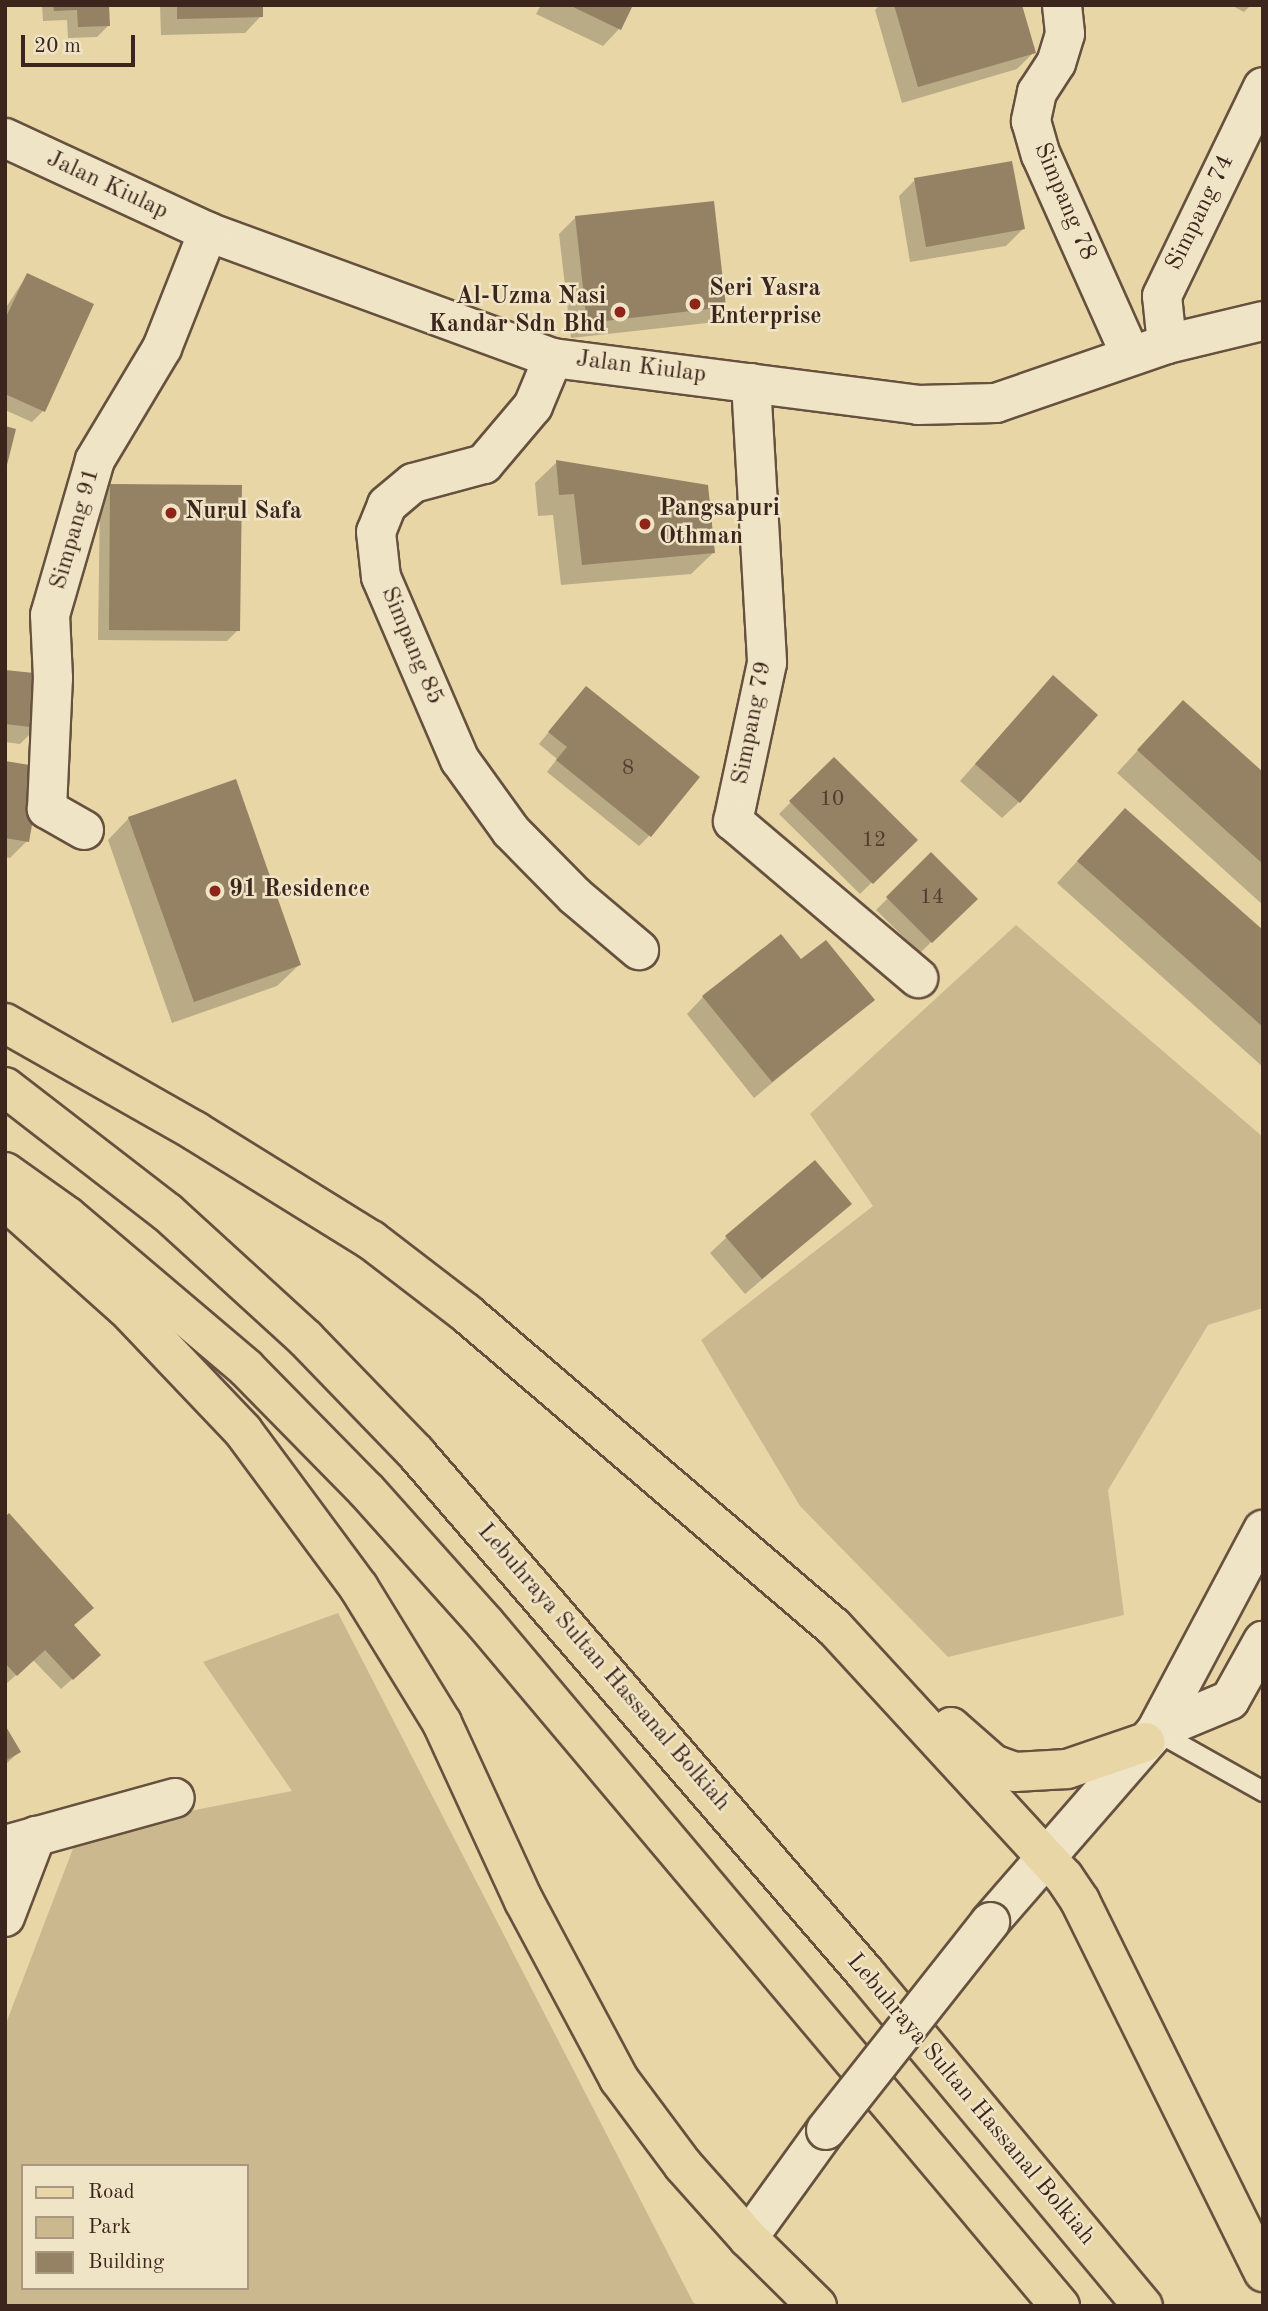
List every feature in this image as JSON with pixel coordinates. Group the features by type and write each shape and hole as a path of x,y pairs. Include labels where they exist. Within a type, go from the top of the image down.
{"main road":[{"path":"5,1023 206,1138 371,1240 466,1313 993,1764 1015,1772 1067,1769 1151,1737"},
{"name":"Lebuhraya Sultan Hassanal Bolkiah","path":"5,1087 167,1212 306,1339 416,1453 849,1954 1143,2306"},
{"path":"5,1172 67,1216 246,1368 366,1490 485,1623 1060,2306"},
{"path":"5,1200 125,1307 243,1431 359,1588 442,1723 524,1901 619,2079 683,2165 748,2238 817,2306"},
{"path":"833,1626 1043,1856 1080,1901 1263,2272"}],"street":[{"name":"Simpang 78","path":"1062,5 1065,34 1056,63 1037,92 1031,121 1041,155 1131,356"},
{"name":"Simpang 74","path":"1167,344 1162,296 1263,87"},
{"name":"Jalan Kiulap","path":"5,138 208,232 553,358 918,405 996,403 1061,384 1167,344 1263,321"},
{"name":"Simpang 91","path":"84,830 47,809 53,678 50,615 95,460 162,348 208,232"},
{"name":"Simpang 85","path":"553,358 533,406 484,464 413,483 387,505 376,532 381,577 460,760 511,831 639,950"},
{"name":"Simpang 79","path":"751,383 767,663 733,821 918,978"},
{"path":"748,2238 826,2130 1043,1856 1151,1737 1263,1530"},
{"path":"1151,1737 1230,1700 1263,1641"},
{"path":"5,1917 21,1840 175,1798"}],"lane":[{"path":"1151,1737 1263,1791"}],"green space":[{"path":"1016,925 1263,1137 1263,1308 1208,1325 1108,1490 1124,1615 948,1657 800,1506 701,1340 873,1206 810,1114"},
{"path":"338,1613 693,2302 698,2306 5,2306 5,2026 79,1833 292,1791 203,1662"}],"building":[{"path":"53,5 109,5 110,26 78,27 77,10 54,11"},
{"path":"177,5 263,5 263,17 177,19"},
{"path":"569,5 633,5 621,30"},
{"path":"894,5 1022,5 1036,53 918,87"},
{"path":"1012,161 1025,229 926,247 914,178"},
{"path":"714,201 726,307 587,323 575,216"},
{"path":"27,273 94,304 45,412 5,394 5,319"},
{"path":"5,426 16,429 6,469 5,469"},
{"name":"Pangsapuri Othman","path":"556,460 708,485 715,553 582,565 574,494 559,495"},
{"path":"110,484 242,485 240,631 109,630"},
{"path":"5,670 44,674 39,728 5,724"},
{"path":"1053,675 1098,715 1020,803 975,764"},
{"path":"586,686 700,777 651,837 556,760 567,747 548,732"},
{"path":"1183,700 1263,772 1263,864 1137,750"},
{"path":"834,757 918,840 873,884 789,801"},
{"path":"5,761 42,767 29,842 5,838"},
{"name":"91 Residence","path":"236,779 301,965 194,1002 128,817"},
{"path":"1125,808 1263,930 1263,1027 1077,861"},
{"path":"931,852 978,899 932,943 886,897"},
{"path":"781,934 801,959 826,940 875,1000 772,1082 702,996"},
{"path":"815,1160 852,1204 762,1279 725,1236"},
{"path":"9,1513 94,1608 74,1625 101,1655 73,1680 45,1650 17,1676 5,1663 5,1517"},
{"path":"5,1725 21,1752 5,1761"}],"place":[{"name":"Seri Yasra Enterprise","path":"695,304"},
{"name":"Al-Uzma Nasi Kandar Sdn Bhd","path":"620,312"},
{"name":"Nurul Safa","path":"171,513"},
{"name":"Pangsapuri Othman","path":"645,524"},
{"name":"91 Residence","path":"215,891"}]}
